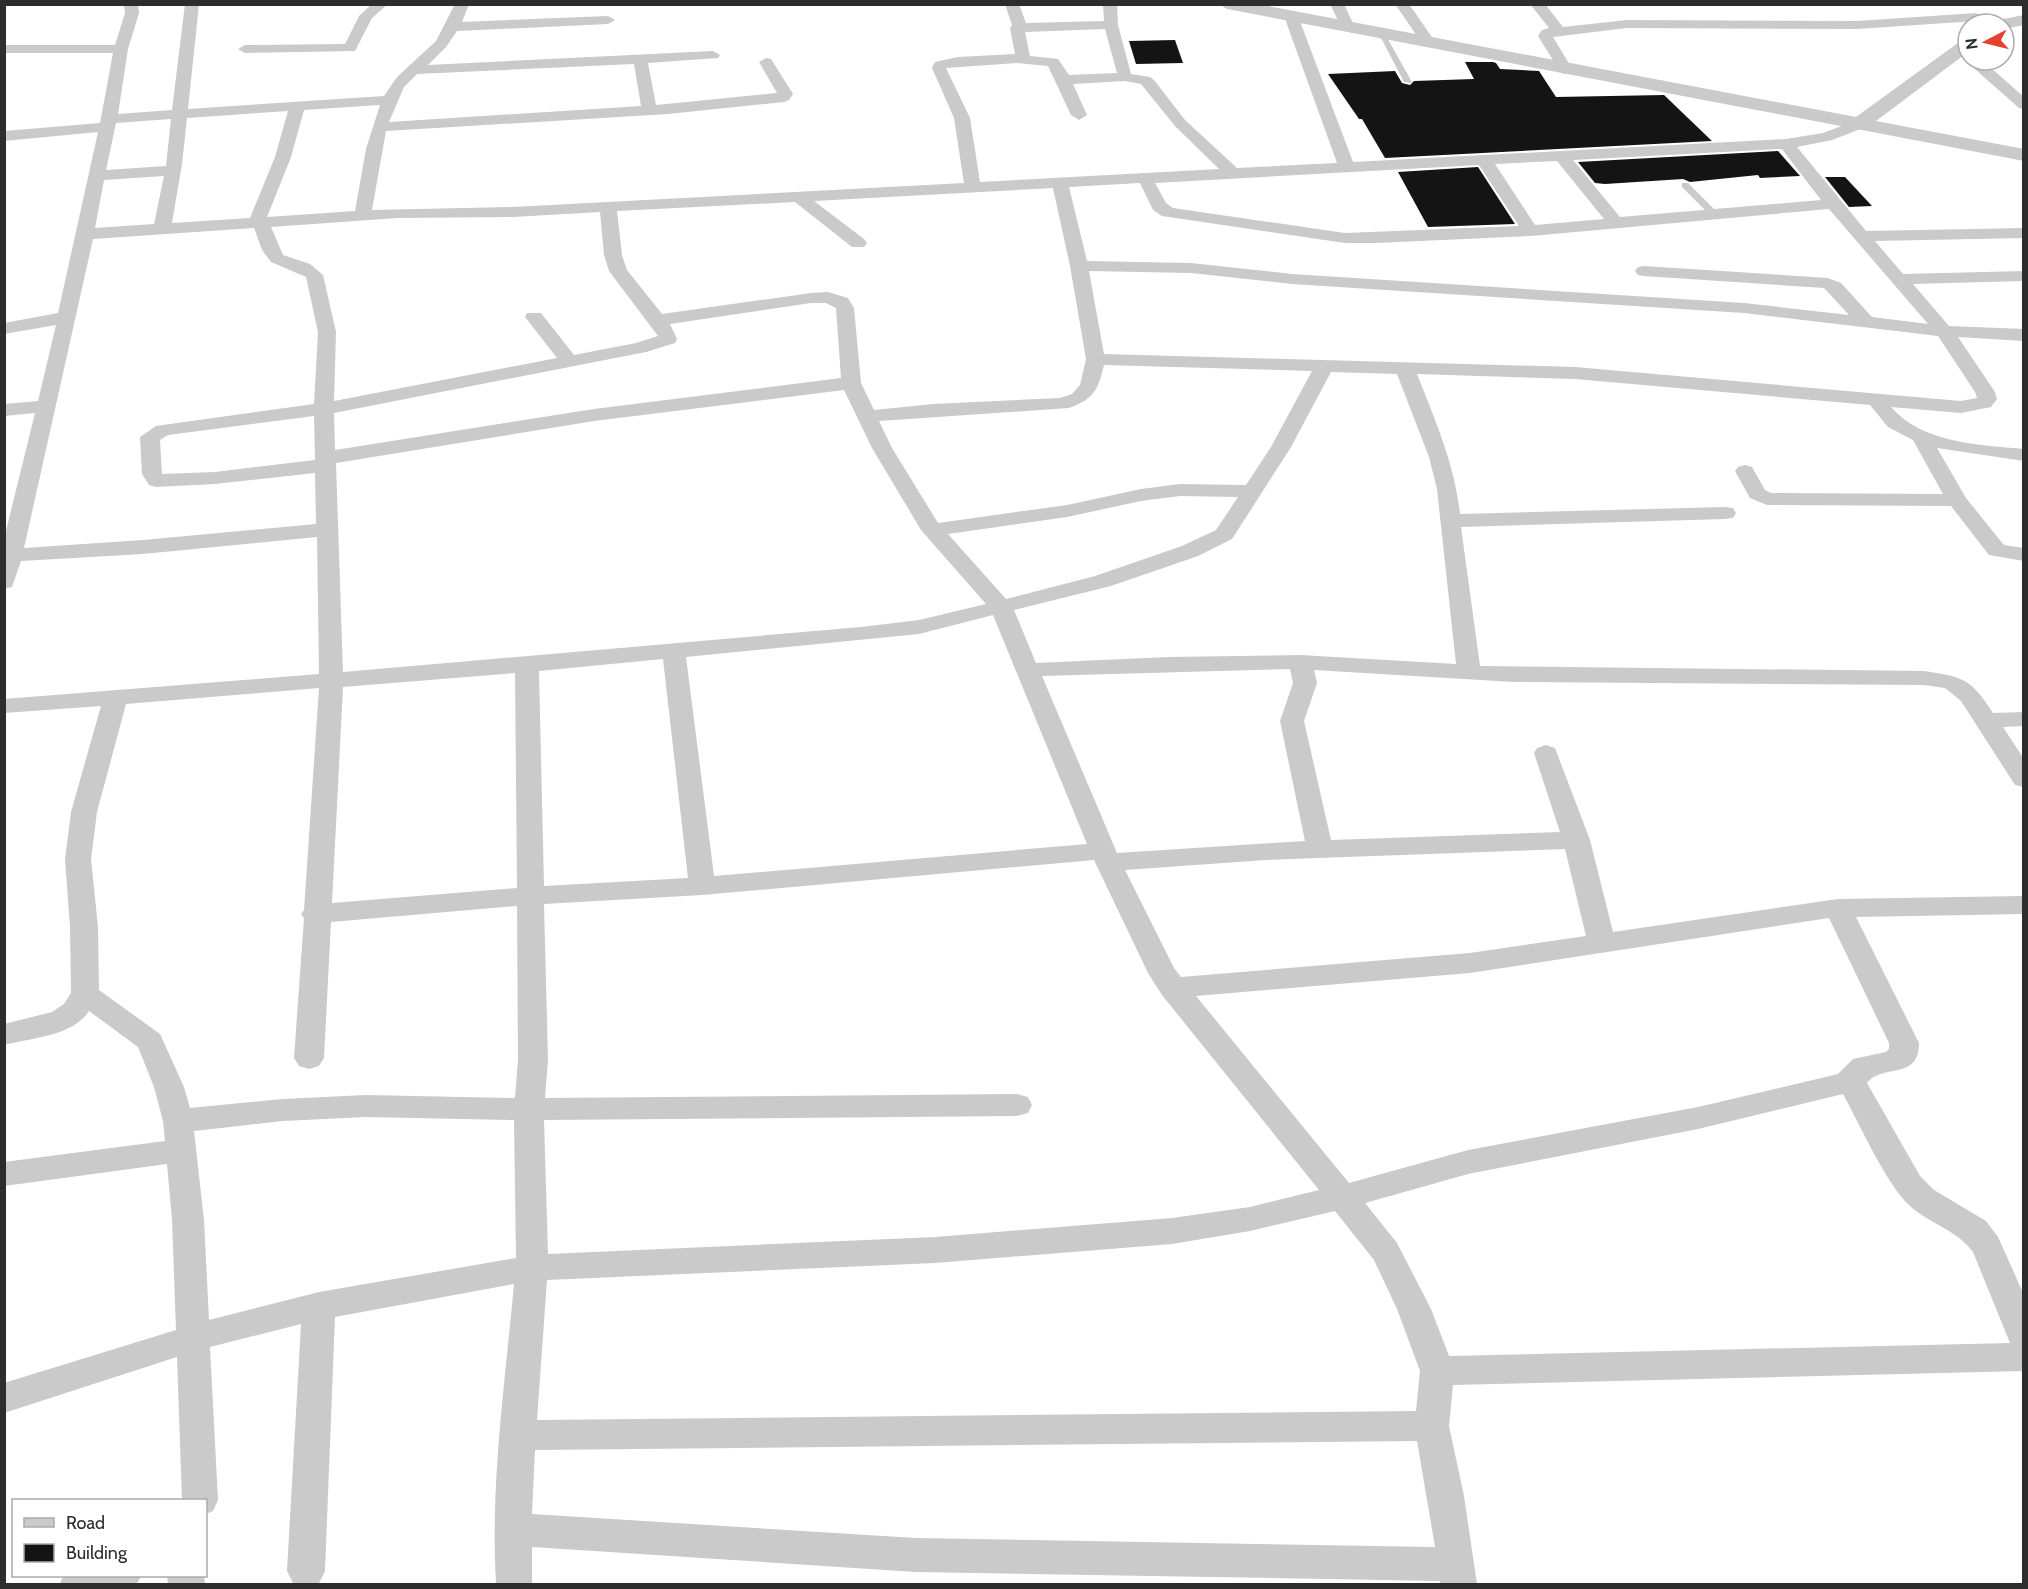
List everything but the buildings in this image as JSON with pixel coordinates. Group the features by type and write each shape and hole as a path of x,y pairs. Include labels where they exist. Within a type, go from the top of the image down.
{"street":[{"path":"4,582 85,234 121,49 132,13 131,4"},
{"path":"162,229 173,170 192,4"},
{"path":"245,49 350,48 366,16 381,4"},
{"path":"363,215 385,113 397,85 437,51 454,27 462,4"},
{"path":"454,27 606,25 612,4"},
{"path":"1012,4 1020,27"},
{"path":"1110,4 1111,25 1125,77"},
{"path":"1227,4 1255,7 1348,28 1566,70 2024,155"},
{"path":"1337,4 1348,28"},
{"path":"1402,4 1429,43"},
{"path":"1537,4 1558,30"},
{"path":"1712,11 1728,24"},
{"path":"1794,11 1809,25"},
{"path":"1886,11 1899,23"},
{"path":"1291,16 1347,168"},
{"path":"1566,70 1545,36 1558,30 1627,24 1809,25 1956,21"},
{"path":"1021,58 1016,30 1020,27 1111,25"},
{"path":"4,49 121,49"},
{"path":"415,70 597,57 640,59 713,55"},
{"path":"973,188 962,118 939,68 940,65 958,61 1021,58 1051,61 1064,80 1079,115"},
{"path":"640,59 649,110"},
{"path":"85,234 363,215 513,212 1786,144 1826,137 1858,125 1956,60"},
{"path":"4,136 178,114 296,111 385,113 649,110 784,96 785,94 766,62"},
{"path":"1988,72 2024,105"},
{"path":"1064,80 1125,77 1145,80 1180,123 1233,174"},
{"path":"296,111 283,157 259,223 271,252 276,258 311,271 314,275 327,332 325,409 331,681 315,914 309,1058"},
{"path":"4,148 42,132"},
{"path":"1096,359 1198,360 1324,367 1575,373 1961,407 1984,404 1987,399 1985,392 1944,331 1833,204 1786,144"},
{"path":"1561,156 1616,224"},
{"path":"1484,160 1531,231"},
{"path":"96,177 173,170"},
{"path":"1145,178 1159,206 1168,212 1334,237 1376,238 1531,231 1833,204"},
{"path":"868,416 933,410 1062,404 1079,398 1089,386 1096,359 1079,266 1060,183"},
{"path":"799,197 858,243"},
{"path":"608,207 613,255 618,271 668,334 668,339 570,362 325,409 163,430 150,437 152,474 156,481 215,478 594,415 851,383"},
{"path":"1861,237 2024,233"},
{"path":"1079,266 1191,268 1263,277 1732,307 1944,331 2024,335"},
{"path":"1644,271 1828,283 1835,287 1865,321"},
{"path":"1899,279 2024,276"},
{"path":"513,1529 928,1556 1457,1574 1446,1496 1431,1426 1437,1371 1414,1309 1386,1252 1162,973 1106,857 1001,607 932,530 899,479 851,383 845,308 842,302 836,298 783,301 657,320"},
{"path":"4,329 66,317"},
{"path":"534,317 570,362"},
{"path":"4,706 527,665 919,627 1103,581 1207,544 1224,534 1281,447 1324,367"},
{"path":"1406,369 1439,457 1451,521 1455,572 1469,673"},
{"path":"1875,398 1889,418 1903,429 1922,437 2000,453 2024,455"},
{"path":"4,410 46,406"},
{"path":"1922,437 1957,500 1997,550 2024,555"},
{"path":"1745,471 1757,494 1767,499 1957,500"},
{"path":"932,530 1067,511 1141,495 1180,490 1253,491"},
{"path":"1451,521 1725,513"},
{"path":"12,555 143,547 328,529"},
{"path":"674,651 702,886"},
{"path":"1028,670 1168,664 1300,662 1469,673 1924,678 1952,682 1970,696 2024,779"},
{"path":"1300,662 1305,683 1293,710 1292,721 1320,850"},
{"path":"514,1584 513,1529 518,1435 532,1268 527,665"},
{"path":"4,1035 61,1020 74,1011 85,994 84,927 78,859 84,812 115,698"},
{"path":"1987,721 2024,719"},
{"path":"1546,753 1577,840 1602,944"},
{"path":"315,914 529,896 1106,857 1577,840"},
{"path":"1172,988 1470,963 1838,908 2024,905"},
{"path":"4,1398 194,1338 320,1306 532,1268 935,1250 1160,1232 1250,1219 1343,1197 1468,1162 1698,1118 1851,1081 1863,1067 1894,1061 1904,1054 1904,1043 1838,908"},
{"path":"85,994 150,1041 169,1087 178,1121 179,1151 188,1220 200,1499"},
{"path":"1851,1081 1909,1185 1923,1199 1975,1230 1987,1246 2024,1337"},
{"path":"178,1121 282,1110 366,1106 530,1109 1017,1105"},
{"path":"4,1174 179,1151"},
{"path":"306,1571 314,1380 320,1306"},
{"path":"1437,1371 2024,1357"},
{"path":"518,1435 1431,1426"},
{"path":"78,1584 112,1577"}],"lane":[{"path":"1382,34 1408,82"},
{"path":"1684,185 1715,214"}]}
